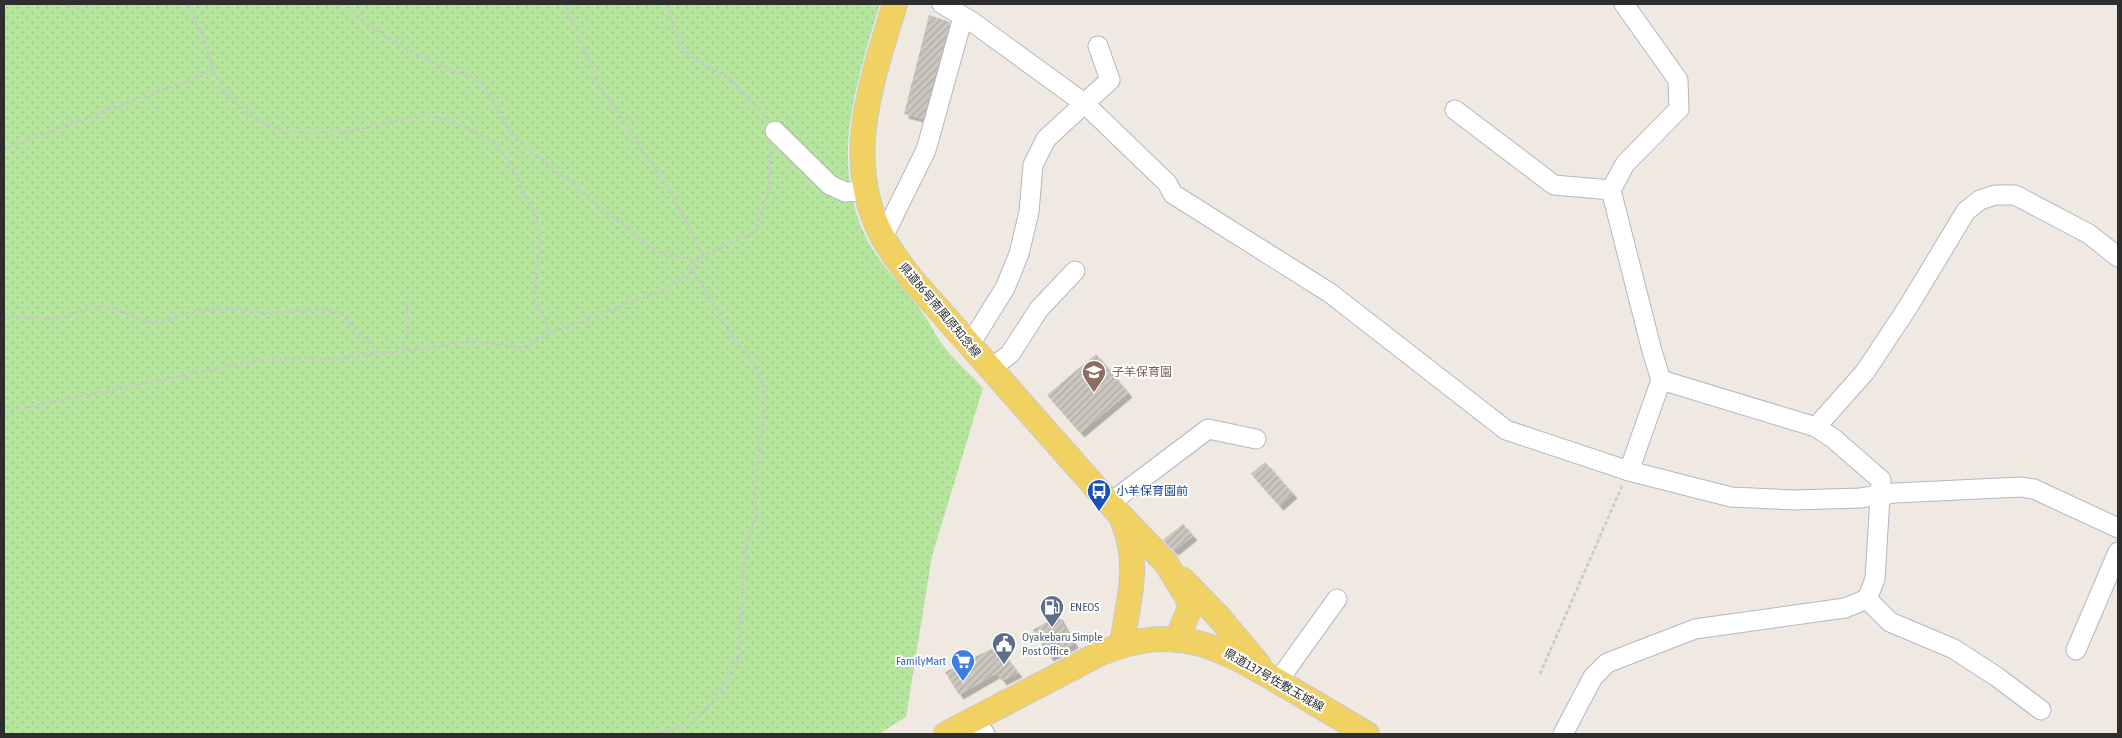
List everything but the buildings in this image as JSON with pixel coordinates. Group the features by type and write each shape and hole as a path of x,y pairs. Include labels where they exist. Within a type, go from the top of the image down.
{"main road":[{"name":"県道86号南風原知念線","path":"896,4 868,96 862,127 861,157 866,191 883,237 910,277 969,346 1115,510 1166,563 1190,607 1177,640"},
{"name":"県道86号南風原知念線","path":"1115,510 1131,542 1134,566 1122,645"},
{"path":"1166,563 1218,616 1271,677"},
{"path":"946,734 979,727 1087,659 1122,645 1154,640 1177,640"},
{"name":"県道137号佐敷玉城線","path":"1177,640 1216,648 1271,677 1365,734"}],"street":[{"path":"942,4 1084,103 1167,183 1173,194 1330,293 1506,430 1628,471 1731,497 1794,500 1880,496 1895,493 2028,488 2118,528"},
{"path":"1624,4 1678,80 1679,109 1625,164 1611,190 1652,351 1662,380 1628,471"},
{"path":"883,237 926,150 963,17"},
{"path":"969,346 1005,288 1020,254 1029,212 1033,166 1046,139 1110,80 1098,46"},
{"path":"1455,110 1554,186 1611,190"},
{"path":"776,131 830,185 845,192 866,191"},
{"path":"1816,427 1865,372 1908,307 1966,211 1980,200 1995,195 2015,195 2089,234 2118,257"},
{"path":"990,369 1010,354 1039,309 1075,271"},
{"path":"1563,734 1593,677 1607,663 1695,629 1845,608 1867,598 1875,579 1880,480 1834,439 1816,427 1662,380"},
{"path":"1115,510 1208,429 1256,440"},
{"path":"2076,650 2118,552"},
{"path":"1867,598 1890,622 1954,649 1997,677 2041,710"},
{"path":"1271,677 1337,599"}],"path":[{"path":"63,4 87,11"},
{"path":"188,4 205,41 213,71 226,93 253,118 285,132 342,133 418,116 445,118 485,137 508,159 536,218 540,242 534,298 551,333"},
{"path":"340,4 373,28 411,51 447,69 471,78 485,87 513,136 529,150 563,174 650,247 663,254 698,261"},
{"path":"566,4 598,84 671,192 703,256"},
{"path":"4,412 268,358 340,358 472,341 523,348 551,333 665,289 692,269 703,256 755,232 769,189 770,147 776,131 764,112 730,79 695,60 680,45 672,24 668,4"},
{"path":"4,149 213,71"},
{"path":"645,734 674,729 693,722 706,709 726,682 739,657 744,554 757,514 754,488 765,412 764,386 748,354 730,335 722,317 692,269"},
{"path":"402,351 408,329 406,298"},
{"path":"4,316 58,319 96,306 113,308 144,322 161,322 197,310 244,309 263,314 322,310 340,313 379,353"},
{"path":"1540,674 1628,471"}],"green space":[{"path":"4,4 880,4 855,93 850,124 848,154 850,184 856,214 869,243 881,262 926,318 947,350 983,388 932,556 906,717 879,734 4,734"}],"place":[{"name":"子羊保育園","path":"1094,393"},
{"name":"小羊保育園前","path":"1099,512"},
{"name":"ENEOS","path":"1052,628"},
{"name":"Oyakebaru Simple Post Office","path":"1004,665"},
{"name":"FamilyMart","path":"963,682"}]}
